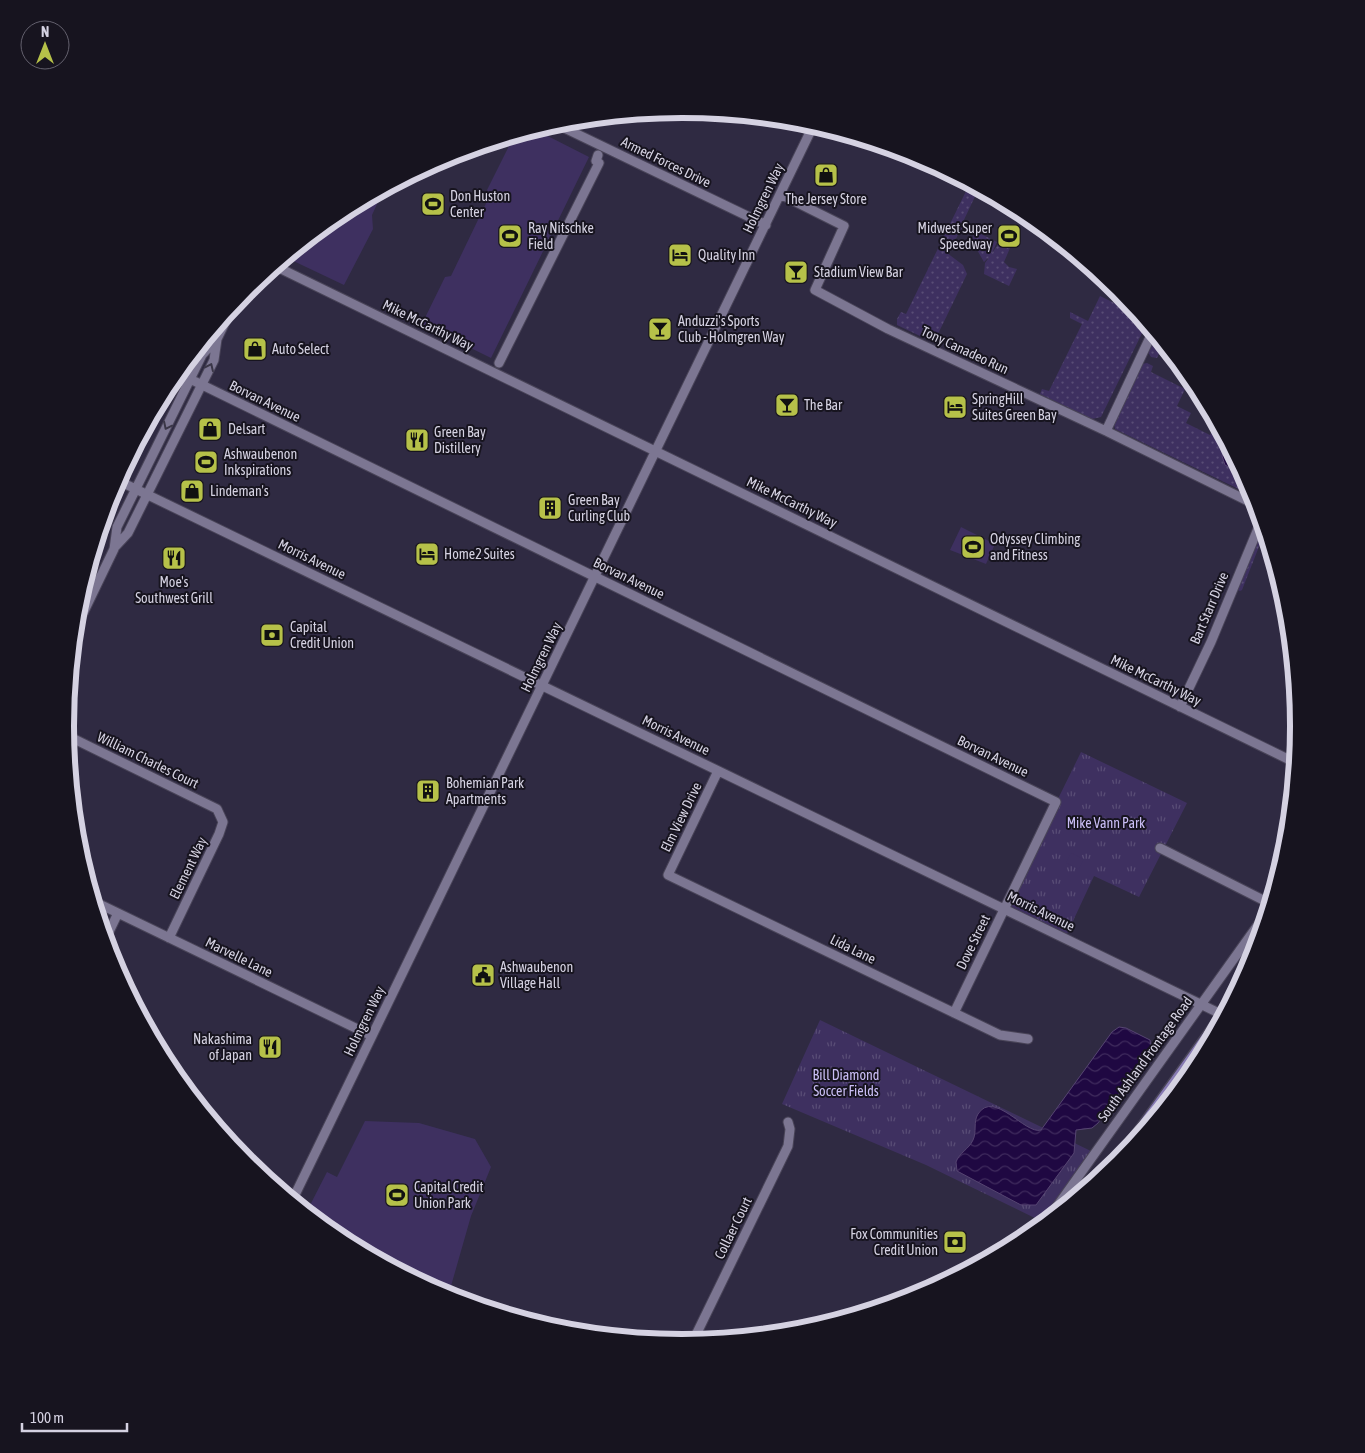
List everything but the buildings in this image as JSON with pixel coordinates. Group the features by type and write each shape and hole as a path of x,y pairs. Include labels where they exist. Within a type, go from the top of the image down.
{"main road":[{"path":"1161,1103 1197,1052"}],"street":[{"name":"Armed Forces Drive","path":"566,129 766,225"},
{"name":"Holmgren Way","path":"295,1195 811,131"},
{"path":"499,363 599,163 596,161 598,155"},
{"name":"Tony Canadeo Run","path":"780,194 844,226 815,290 888,329 1106,431 1248,501"},
{"name":"Mike McCarthy Way","path":"281,269 1290,760"},
{"path":"85,609 114,548 117,527 202,355 217,339 222,329"},
{"path":"1106,431 1150,337"},
{"path":"114,548 128,533 148,495 214,360 217,339"},
{"name":"Borvan Avenue","path":"190,379 1056,802"},
{"name":"Morris Avenue","path":"125,483 1219,1014"},
{"name":"Bart Starr Drive","path":"1180,707 1258,528"},
{"name":"William Charles Court","path":"74,739 218,809"},
{"name":"Elm View Drive","path":"668,875 718,770"},
{"name":"Dove Street","path":"954,1013 1056,802"},
{"name":"Element Way","path":"169,938 219,834 223,822 218,809"},
{"path":"1160,848 1266,901"},
{"name":"Lida Lane","path":"668,875 1000,1035 1028,1039"},
{"name":"Marvelle Lane","path":"101,905 372,1036"},
{"path":"109,931 118,913"},
{"name":"South Ashland Frontage Road","path":"1058,1205 1258,925"},
{"name":"Collaer Court","path":"696,1335 788,1146 790,1129 788,1122"}],"green space":[{"name":"Ray Nitschke Field","path":"543,134 589,157 491,358 422,324 445,277 451,276 490,195 487,190 511,142"},
{"path":"967,189 976,194 962,224 964,225 947,253 963,265 967,274 937,336 942,339 939,345 897,325 897,319 901,312 906,314"},
{"path":"380,198 372,215 373,229 344,285 292,260 344,220"},
{"path":"975,231 997,242 991,255 984,262 972,241"},
{"path":"999,243 1010,248 1004,262 1009,267 1017,269 1009,286 984,274 985,263"},
{"path":"1100,296 1124,308 1144,330 1101,417 1092,419 1040,394 1042,389 1049,391 1082,324 1070,318 1070,312 1088,321"},
{"path":"1154,342 1160,350 1157,358 1151,357 1148,352"},
{"path":"1147,363 1153,366 1151,372 1185,389 1177,406 1191,413 1186,423 1210,435 1213,429 1244,492 1115,429 1114,424 1142,364"},
{"name":"Odyssey Climbing and Fitness","path":"961,527 995,544 986,564 950,550"},
{"path":"1260,535 1262,541 1242,590 1238,590"},
{"name":"Mike Vann Park","path":"1081,752 1187,803 1139,897 1094,876 1065,938 1004,909"},
{"path":"1071,853 1084,859 1079,869 1066,863"},
{"name":"Bill Diamond Soccer Fields","path":"820,1020 1095,1153 1058,1205 1039,1220 926,1165 782,1104"},
{"name":"Capital Credit Union Park","path":"365,1121 419,1123 475,1139 491,1167 471,1216 450,1289 378,1254 344,1233 309,1207 327,1172 337,1177"}],"water":[{"path":"1225,450 1234,470 1225,465 1222,456"},
{"path":"1119,1027 1126,1028 1150,1040 1151,1049 1098,1123 1092,1128 1076,1130 1074,1153 1036,1205 1021,1205 957,1171 956,1162 959,1156 973,1140 978,1114 985,1108 1001,1109 1034,1130 1041,1130 1112,1032"}],"place":[{"name":"The Jersey Store","path":"826,175"},
{"name":"Don Huston Center","path":"433,204"},
{"name":"Ray Nitschke Field","path":"510,236"},
{"name":"Midwest Super Speedway","path":"1009,236"},
{"name":"Quality Inn","path":"680,255"},
{"name":"Stadium View Bar","path":"796,272"},
{"name":"Anduzzi's Sports Club - Holmgren Way","path":"660,329"},
{"name":"Auto Select","path":"255,349"},
{"name":"The Bar","path":"787,405"},
{"name":"SpringHill Suites Green Bay","path":"955,407"},
{"name":"Delsart","path":"210,429"},
{"name":"Green Bay Distillery","path":"417,440"},
{"name":"Ashwaubenon Inkspirations","path":"206,462"},
{"name":"Lindeman's","path":"192,491"},
{"name":"Green Bay Curling Club","path":"550,508"},
{"name":"Odyssey Climbing and Fitness","path":"973,547"},
{"name":"Home2 Suites","path":"427,554"},
{"name":"Moe's Southwest Grill","path":"174,558"},
{"name":"Capital Credit Union","path":"272,635"},
{"name":"Bohemian Park Apartments","path":"428,791"},
{"name":"Ashwaubenon Village Hall","path":"483,975"},
{"name":"Nakashima of Japan","path":"270,1047"},
{"name":"Capital Credit Union Park","path":"397,1195"},
{"name":"Fox Communities Credit Union","path":"955,1242"}]}
